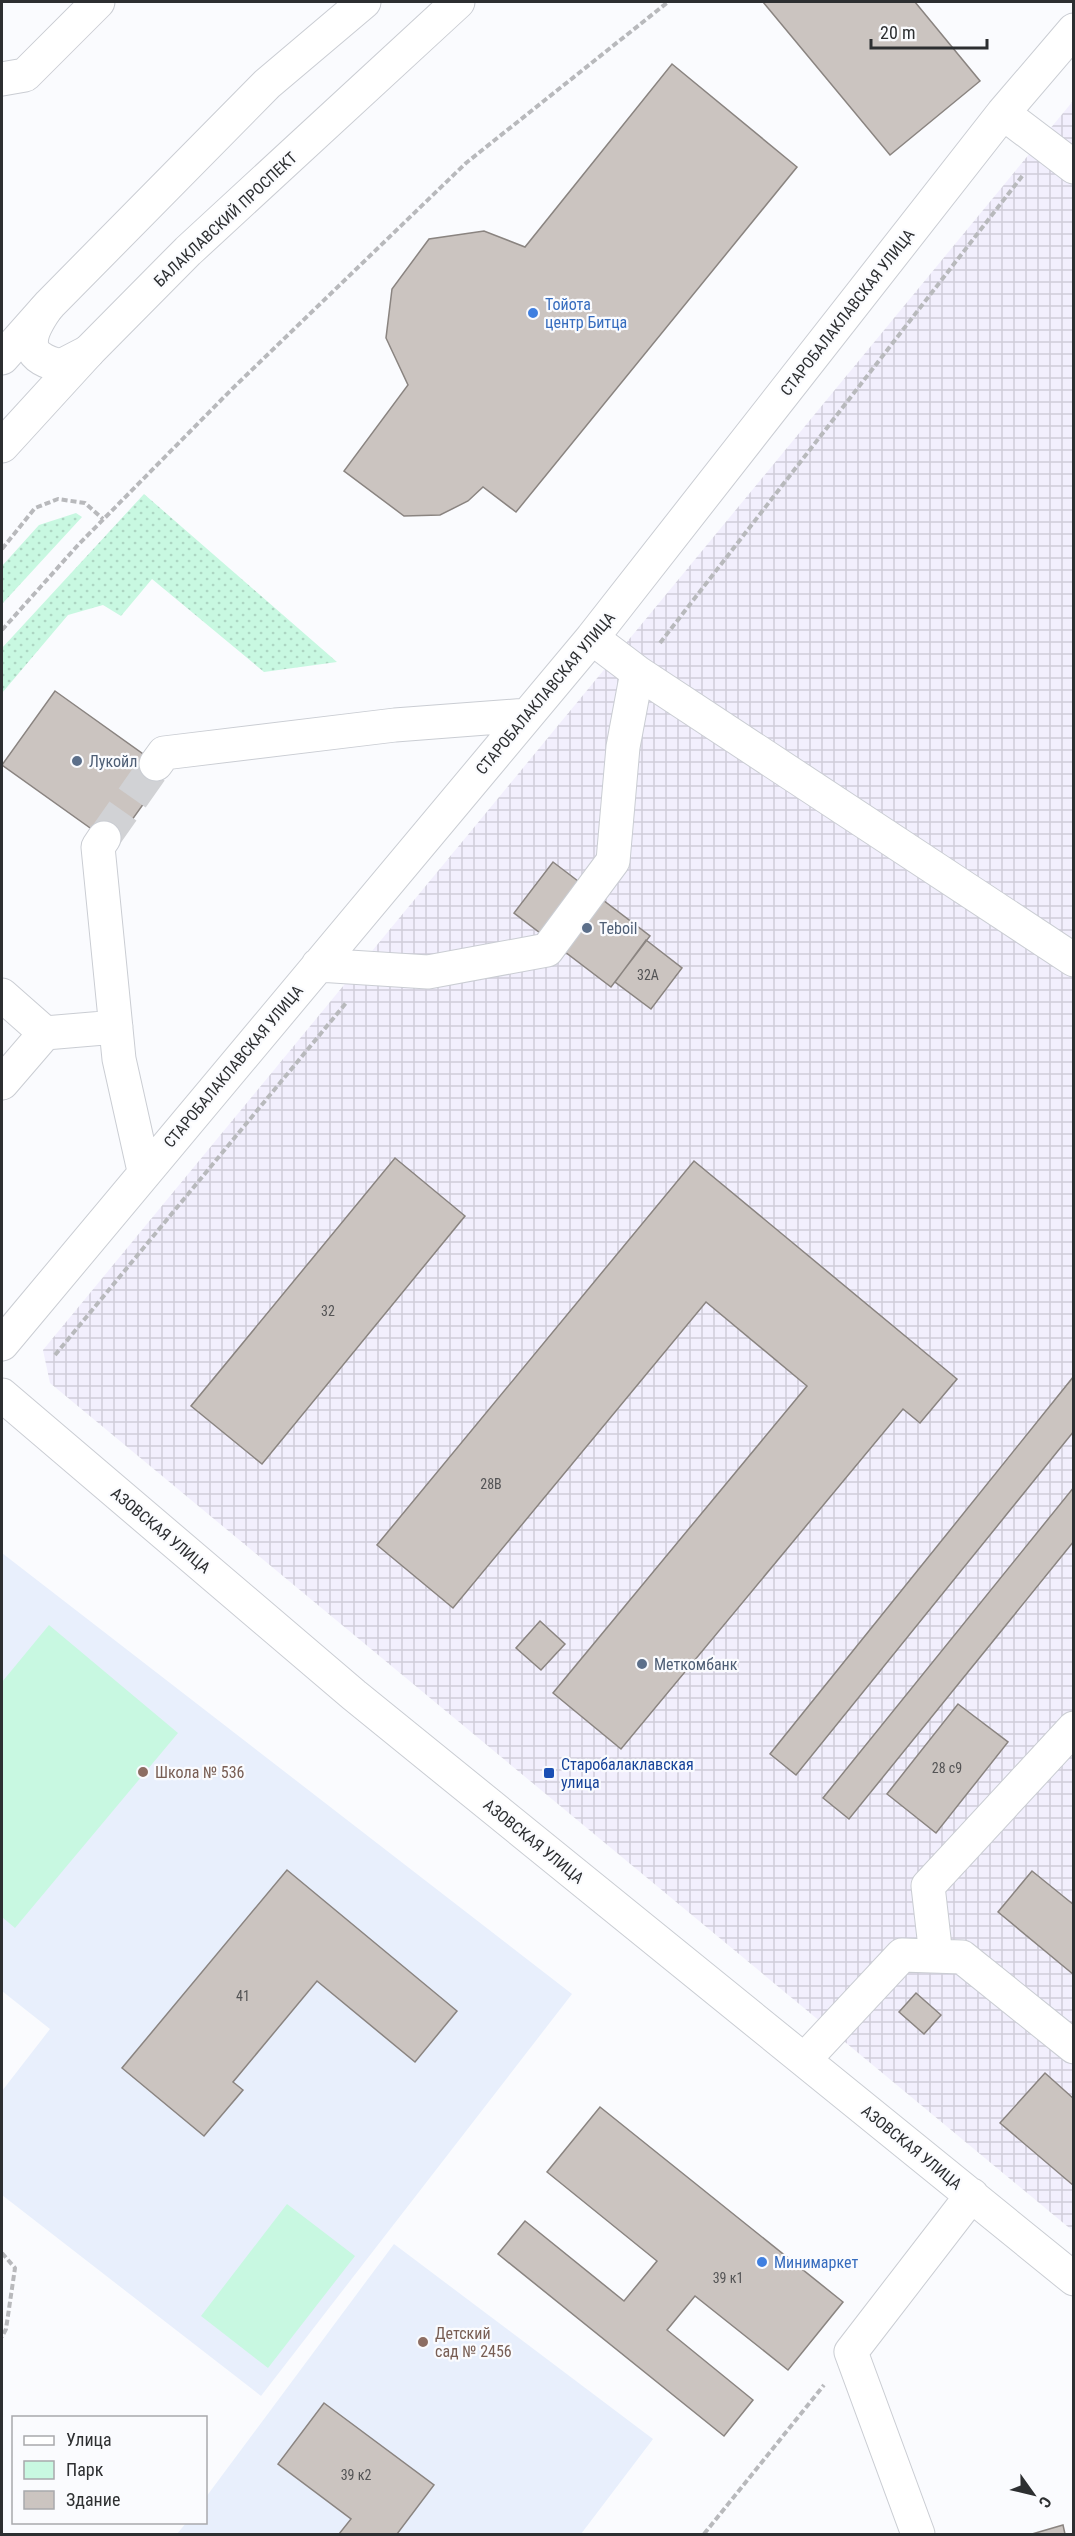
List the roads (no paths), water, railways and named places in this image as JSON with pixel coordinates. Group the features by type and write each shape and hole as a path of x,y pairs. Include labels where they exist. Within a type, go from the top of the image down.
{"street":[{"path":"2,79 25,75 98,2"},
{"path":"2,358 50,303 267,84 364,2"},
{"name":"БАЛАКЛАВСКИЙ ПРОСПЕКТ","path":"2,446 88,352 188,251 458,2"},
{"name":"СТАРОБАЛАКЛАВСКАЯ УЛИЦА","path":"2,1344 144,1171 592,638 1003,113 1074,30"},
{"path":"1003,113 1074,167"},
{"path":"50,303 32,329 30,341 34,352 46,363 61,366 88,352"},
{"path":"592,638 637,672 1074,960"},
{"path":"318,965 428,972 546,950 613,861 623,747 637,672"},
{"path":"156,764 164,753 395,725 527,715"},
{"path":"104,838 98,847 119,1059 144,1171"},
{"path":"2,995 45,1033"},
{"path":"2,1083 45,1033 116,1027"},
{"name":"АЗОВСКАЯ УЛИЦА","path":"2,1395 347,1689 1074,2279"},
{"path":"936,1956 928,1886 1074,1728"},
{"path":"804,2060 902,1955 962,1957 1074,2047"},
{"path":"918,2535 851,2352 972,2195"}],"tunnel":[{"path":"104,838 156,764"}],"place":[{"name":"Тойота центр Битца","path":"533,313"},
{"name":"Лукойл","path":"77,761"},
{"name":"Teboil","path":"587,928"},
{"name":"Меткомбанк","path":"642,1664"},
{"name":"Школа № 536","path":"143,1772"},
{"name":"Старобалаклавская улица","path":"549,1773"},
{"name":"Минимаркет","path":"762,2262"},
{"name":"Детский сад № 2456","path":"423,2342"}]}
